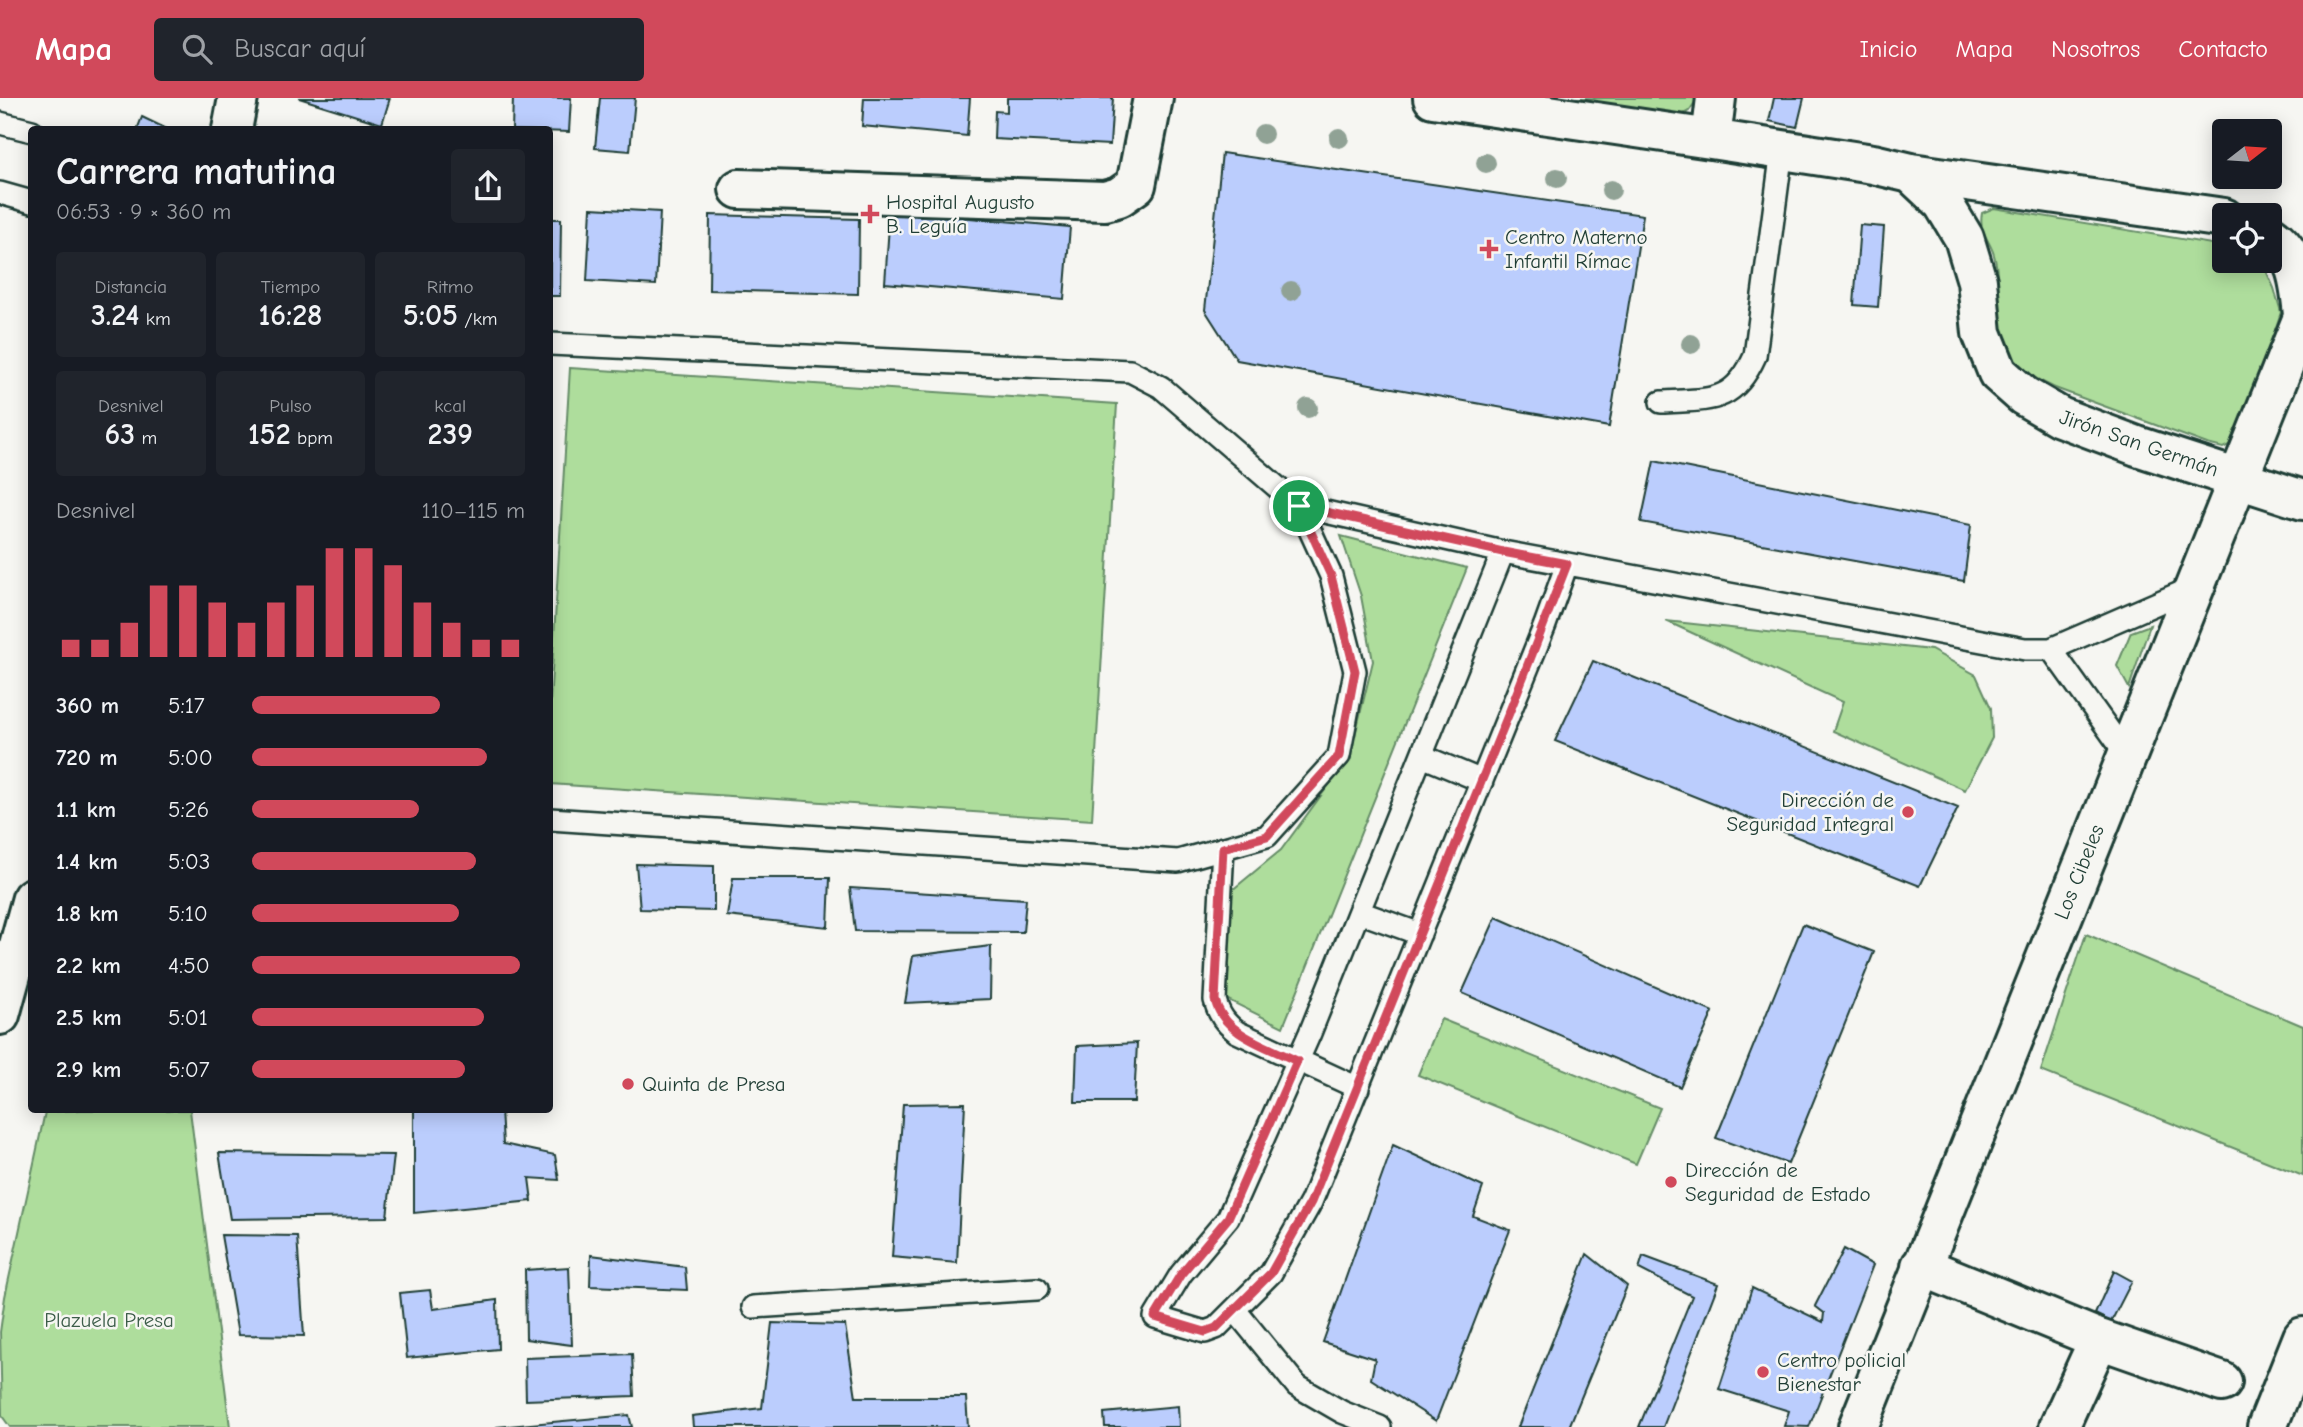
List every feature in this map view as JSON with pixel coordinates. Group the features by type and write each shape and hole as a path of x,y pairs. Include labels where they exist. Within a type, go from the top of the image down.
{"street":[{"path":"233,126 238,98"},
{"path":"739,189 1105,201 1119,197 1136,185 1153,98"},
{"name":"Jirón San Germán","path":"1433,98 1873,164 1911,173 2212,216"},
{"path":"1711,139 1716,98"},
{"name":"Jirón San Germán","path":"1911,173 1943,203 1964,239 1977,281 1982,333 1998,373 2024,396 2060,417 2137,446 2303,500"},
{"path":"2282,246 2302,303"},
{"name":"Los Cibeles","path":"1857,1427 2239,477 2302,303"},
{"path":"0,1015 28,913"},
{"path":"1921,1266 2099,1339 2222,1382"},
{"path":"2267,1427 2303,1337"},
{"path":"2059,1427 2099,1339"}],"lane":[{"path":"0,123 28,130"},
{"path":"1661,402 1716,398 1733,389 1746,375 1755,356 1782,150"},
{"path":"0,193 28,201"},
{"path":"553,344 1130,371 1161,387 1299,506 1331,576 1355,671 1339,756 1267,836 1178,861 553,819"},
{"path":"1299,506 1503,552 2025,649 2051,649 2193,588"},
{"path":"1503,552 1359,912 1228,1218 1181,1274 1155,1317 1205,1332 1216,1328 1271,1273 1311,1202 1567,564"},
{"path":"2051,649 2126,754"},
{"path":"1422,756 1482,781"},
{"path":"1223,848 1215,1000 1218,1012 1237,1032 1358,1088"},
{"path":"1359,912 1420,934"},
{"path":"753,1307 1037,1289"},
{"path":"1235,1310 1297,1386 1310,1396 1342,1412 1380,1427"}],"green space":[{"path":"1543,98 1698,98 1689,111 1678,117"},
{"path":"1994,208 2212,244 2212,273 2267,273 2281,312 2239,440 2223,448 2207,444 2055,388 2021,369 2008,354 2003,342 1998,315 1995,259 1982,227 1982,213"},
{"path":"570,368 1117,404 1092,820 553,784 553,654"},
{"path":"1341,536 1467,568 1283,1027 1220,996 1231,891 1281,850 1350,756 1373,661 1361,596"},
{"path":"1666,621 1931,650 1976,675 1991,708 1992,738 1965,790 1833,731 1843,702"},
{"path":"2150,625 2129,688 2117,666 2131,632"},
{"path":"2086,934 2303,1026 2303,1176 2041,1071"},
{"path":"1441,1019 1660,1108 1636,1164 1418,1075"},
{"name":"Plazuela Presa","path":"45,1113 190,1113 230,1427 10,1427 2,1416 0,1332 5,1297"}],"building":[{"path":"299,98 390,98 382,124"},
{"path":"513,98 571,98 569,132 553,131 553,126 512,126"},
{"path":"600,98 635,98 630,151 595,148"},
{"path":"864,98 970,98 967,136 862,126"},
{"path":"1007,98 1113,98 1110,145 994,139 995,111 1007,112"},
{"path":"1774,98 1804,98 1797,127 1769,121"},
{"path":"142,117 161,126 139,126"},
{"path":"1222,153 1643,215 1609,427 1237,360 1205,310"},
{"path":"591,208 660,212 656,285 587,281"},
{"path":"890,211 1070,227 1064,299 885,283"},
{"path":"710,215 859,219 858,294 709,290"},
{"path":"553,219 561,219 560,296 553,296"},
{"path":"1860,225 1884,227 1878,307 1854,305"},
{"path":"1654,461 1971,525 1964,581 1641,522"},
{"path":"1593,661 1958,808 1920,886 1555,741"},
{"path":"636,864 714,866 714,911 640,909"},
{"path":"733,878 830,878 828,927 727,916"},
{"path":"850,888 1026,899 1023,932 855,931"},
{"path":"1496,917 1713,1012 1680,1087 1462,993"},
{"path":"1803,924 1874,952 1788,1164 1716,1138"},
{"path":"991,946 990,999 905,1003 913,956"},
{"path":"1137,1043 1134,1102 1075,1102 1077,1046"},
{"path":"965,1103 957,1263 892,1257 903,1104"},
{"path":"414,1113 501,1113 503,1144 555,1155 559,1180 529,1178 532,1201 414,1213"},
{"path":"1393,1145 1483,1187 1473,1216 1510,1230 1436,1421 1371,1379 1375,1359 1323,1342"},
{"path":"219,1153 394,1155 387,1217 230,1219"},
{"path":"221,1235 297,1236 304,1336 238,1335"},
{"path":"1844,1249 1873,1265 1809,1427 1784,1426 1789,1411 1719,1389 1752,1288 1823,1322 1824,1313 1815,1306"},
{"path":"1587,1254 1627,1286 1569,1427 1518,1427"},
{"path":"591,1255 685,1267 687,1290 590,1286"},
{"path":"1643,1256 1718,1284 1663,1427 1639,1427 1692,1296 1639,1269"},
{"path":"569,1267 572,1345 526,1339 525,1270"},
{"path":"2114,1271 2132,1281 2111,1322 2095,1314"},
{"path":"430,1290 433,1309 497,1300 498,1349 407,1358 400,1293"},
{"path":"772,1323 845,1325 856,1397 966,1397 968,1427 693,1427 692,1416 762,1408"},
{"path":"632,1354 634,1396 526,1400 525,1358"},
{"path":"1178,1406 1179,1427 1105,1427 1104,1413"},
{"path":"629,1415 632,1427 496,1427"}],"place":[{"name":"Hospital Augusto B. Leguía","path":"870,214"},
{"name":"Centro Materno Infantil Rímac","path":"1489,249"},
{"name":"Dirección de Seguridad Integral","path":"1908,812"},
{"name":"Quinta de Presa","path":"628,1084"},
{"name":"Dirección de Seguridad de Estado","path":"1671,1182"},
{"name":"Centro policial Bienestar","path":"1763,1372"}],"route":[{"path":"1299,506 1567,564 1545,625 1311,1202 1271,1273 1216,1328 1205,1332 1155,1317 1181,1274 1228,1218 1297,1061 1237,1032 1218,1012 1215,1000 1223,848 1267,836 1339,756 1355,671 1331,576 1299,506"}]}
